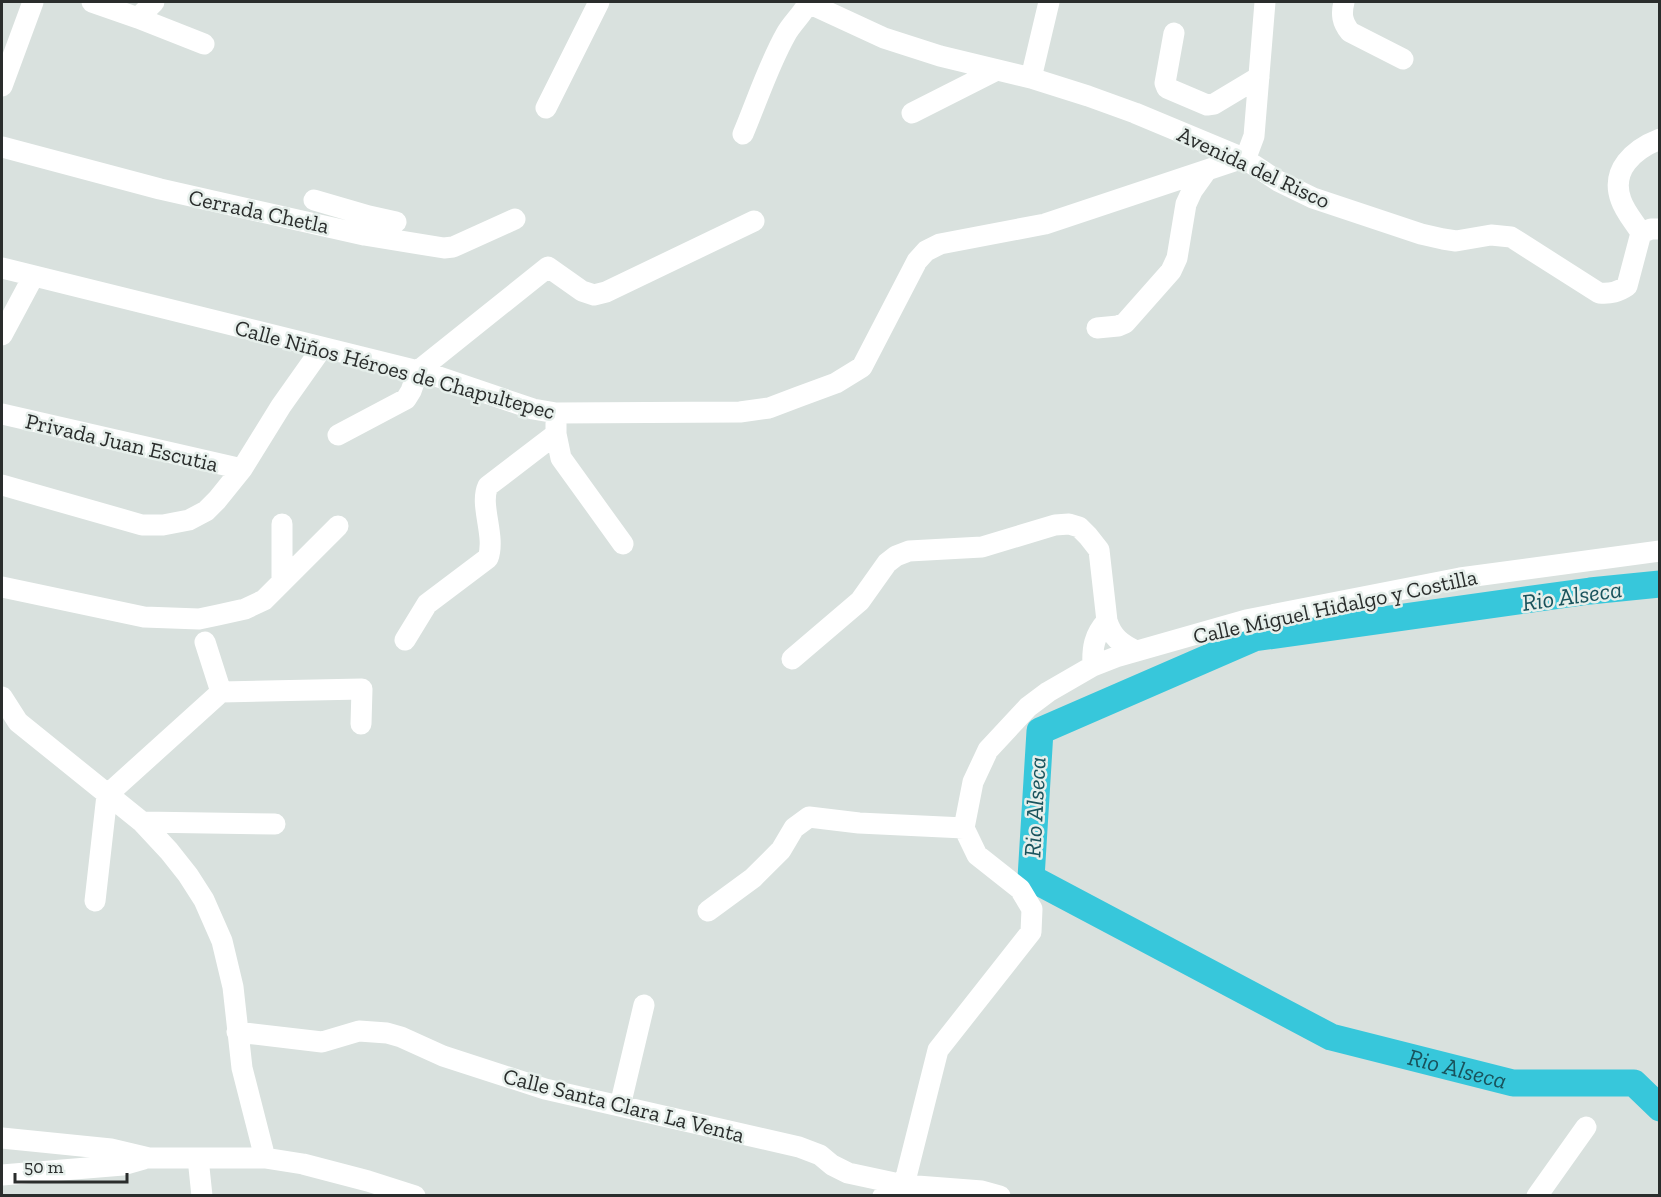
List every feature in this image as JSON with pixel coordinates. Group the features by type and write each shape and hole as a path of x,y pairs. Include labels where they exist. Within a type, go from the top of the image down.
{"street":[{"path":"2,86 33,2"},
{"path":"138,18 154,2"},
{"path":"546,108 599,2"},
{"path":"743,134 777,50 788,30 803,13 807,2"},
{"name":"Avenida del Risco","path":"807,2 884,38 940,56 1031,78 1135,113 1243,158 1278,181 1313,198 1421,234 1456,241 1491,235 1510,237 1599,293 1609,294 1628,286 1650,231"},
{"path":"1031,78 1048,2"},
{"path":"1243,158 1254,136 1265,2"},
{"path":"1344,2 1342,9 1344,24 1350,32 1403,59"},
{"path":"106,4 204,44"},
{"path":"1174,33 1165,83 1167,88 1207,105 1214,104 1259,77"},
{"path":"912,113 997,70"},
{"path":"1650,231 1621,200 1619,174 1636,152 1659,139"},
{"name":"Cerrada Chetla","path":"2,147 160,189 367,225 444,248 453,247 515,219"},
{"name":"Calle Niños Héroes de Chapultepec","path":"2,268 418,371 533,409 556,423 740,412 769,408 836,383 862,367 917,261 926,251 940,244 1045,224 1243,158"},
{"path":"1097,328 1125,323 1171,271 1177,258 1186,204 1207,170"},
{"path":"314,200 367,225 396,222"},
{"path":"338,435 406,399 411,392 418,371 548,267 582,291 594,295 606,292 754,221"},
{"path":"2,335 33,277"},
{"path":"2,485 142,525 163,525 189,520 206,511 242,469 281,406 322,348"},
{"name":"Privada Juan Escutia","path":"2,414 242,469"},
{"path":"556,423 561,458 623,544"},
{"path":"405,640 427,604 488,558 491,547 486,498 488,486 556,423"},
{"path":"282,524 282,581"},
{"path":"792,658 860,601 887,563 896,556 909,551 982,547 1055,525 1069,524 1079,527 1098,549 1110,631 1126,647 1136,651"},
{"path":"2,587 144,617 199,619 245,609 264,600 338,526"},
{"name":"Calle Miguel Hidalgo y Costilla","path":"964,828 973,782 988,750 1028,707 1048,692 1093,666 1116,657 1246,620 1308,607 1460,578 1659,551"},
{"path":"1093,666 1094,640 1100,628 1107,621"},
{"path":"205,642 221,692"},
{"path":"94,901 107,795 221,692 362,689 361,724"},
{"path":"2,697 18,722 142,822 169,851 204,900 222,941 233,987 242,1068 265,1158"},
{"path":"708,911 753,878 780,850 794,828 809,817 859,823 964,828 977,855 1020,889 1032,909 1031,932 938,1050 904,1185"},
{"path":"142,822 275,824"},
{"path":"620,1107 644,1005"},
{"name":"Calle Santa Clara La Venta","path":"237,1032 322,1042 359,1031 387,1033 443,1056 545,1089 799,1147 820,1155 832,1165 848,1173 904,1185"},
{"path":"1537,1196 1586,1126"},
{"path":"2,1138 111,1149 149,1158 265,1158 303,1164 415,1196"},
{"path":"2,1175 123,1165 149,1158"},
{"path":"198,1158 202,1196"},
{"path":"883,1196 904,1185 982,1191 1000,1196"}],"waterway":[{"name":"Rio Alseca","path":"1660,584 1590,591 1254,638 1040,731 1031,878 1331,1037 1513,1083 1634,1083 1660,1108"}]}
